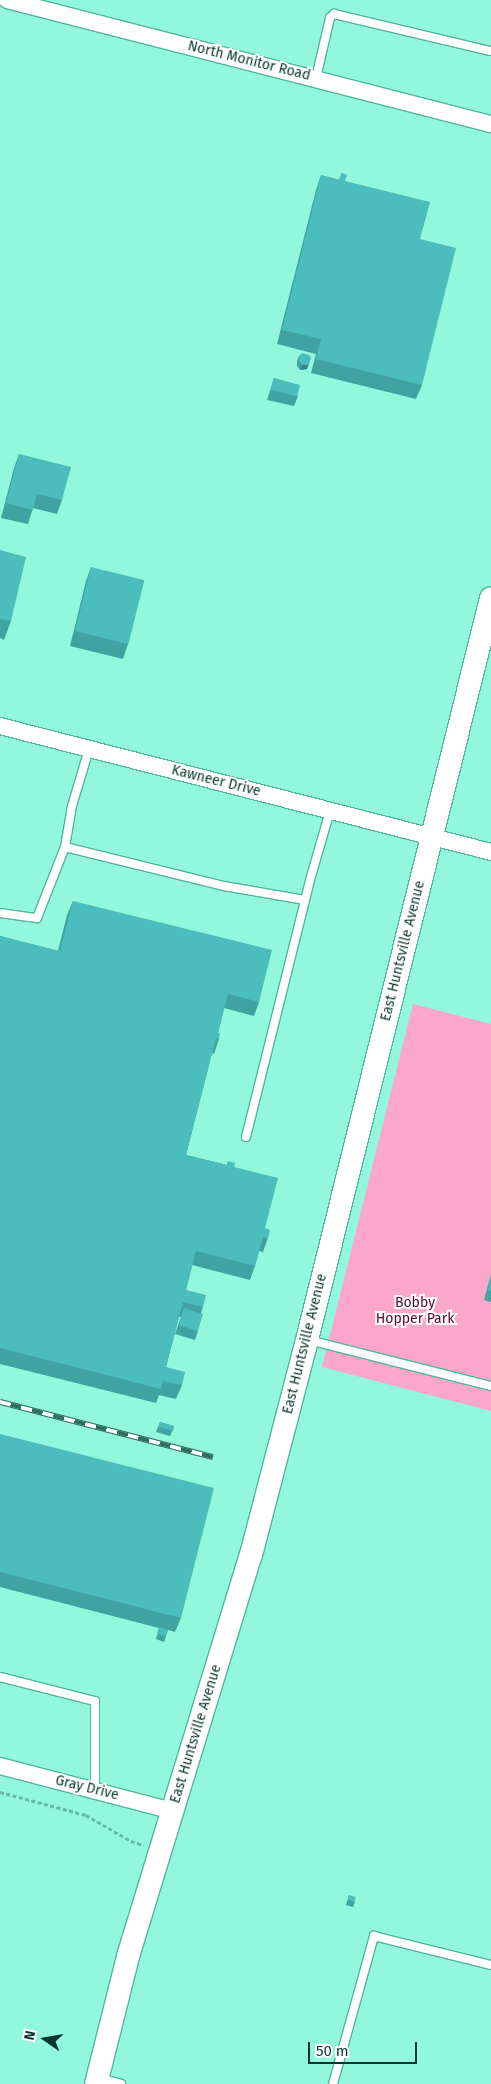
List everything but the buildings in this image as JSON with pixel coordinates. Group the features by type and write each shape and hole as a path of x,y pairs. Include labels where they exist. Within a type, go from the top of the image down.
{"main road":[{"name":"East Huntsville Avenue","path":"97,2081 129,1953 251,1555 307,1340 491,598"}],"street":[{"name":"North Monitor Road","path":"7,0 491,124"},
{"name":"Kawneer Drive","path":"0,726 491,852"},
{"name":"Gray Drive","path":"0,1766 173,1811"}],"lane":[{"path":"316,78 330,18 334,14 491,51"},
{"path":"0,913 38,918 65,847 72,806 89,749"},
{"path":"246,1137 305,900 330,811"},
{"path":"65,847 224,886 305,900"},
{"path":"307,1340 491,1386"},
{"path":"0,1677 95,1701 95,1790"},
{"path":"333,2084 374,1936 491,1965"},
{"path":"97,2081 121,2084"}],"path":[{"path":"0,1792 86,1815 131,1841 161,1851"}],"green space":[{"name":"Bobby Hopper Park","path":"413,1004 491,1024 491,1411 322,1367"}],"railway":[{"path":"0,1402 213,1457"}]}
